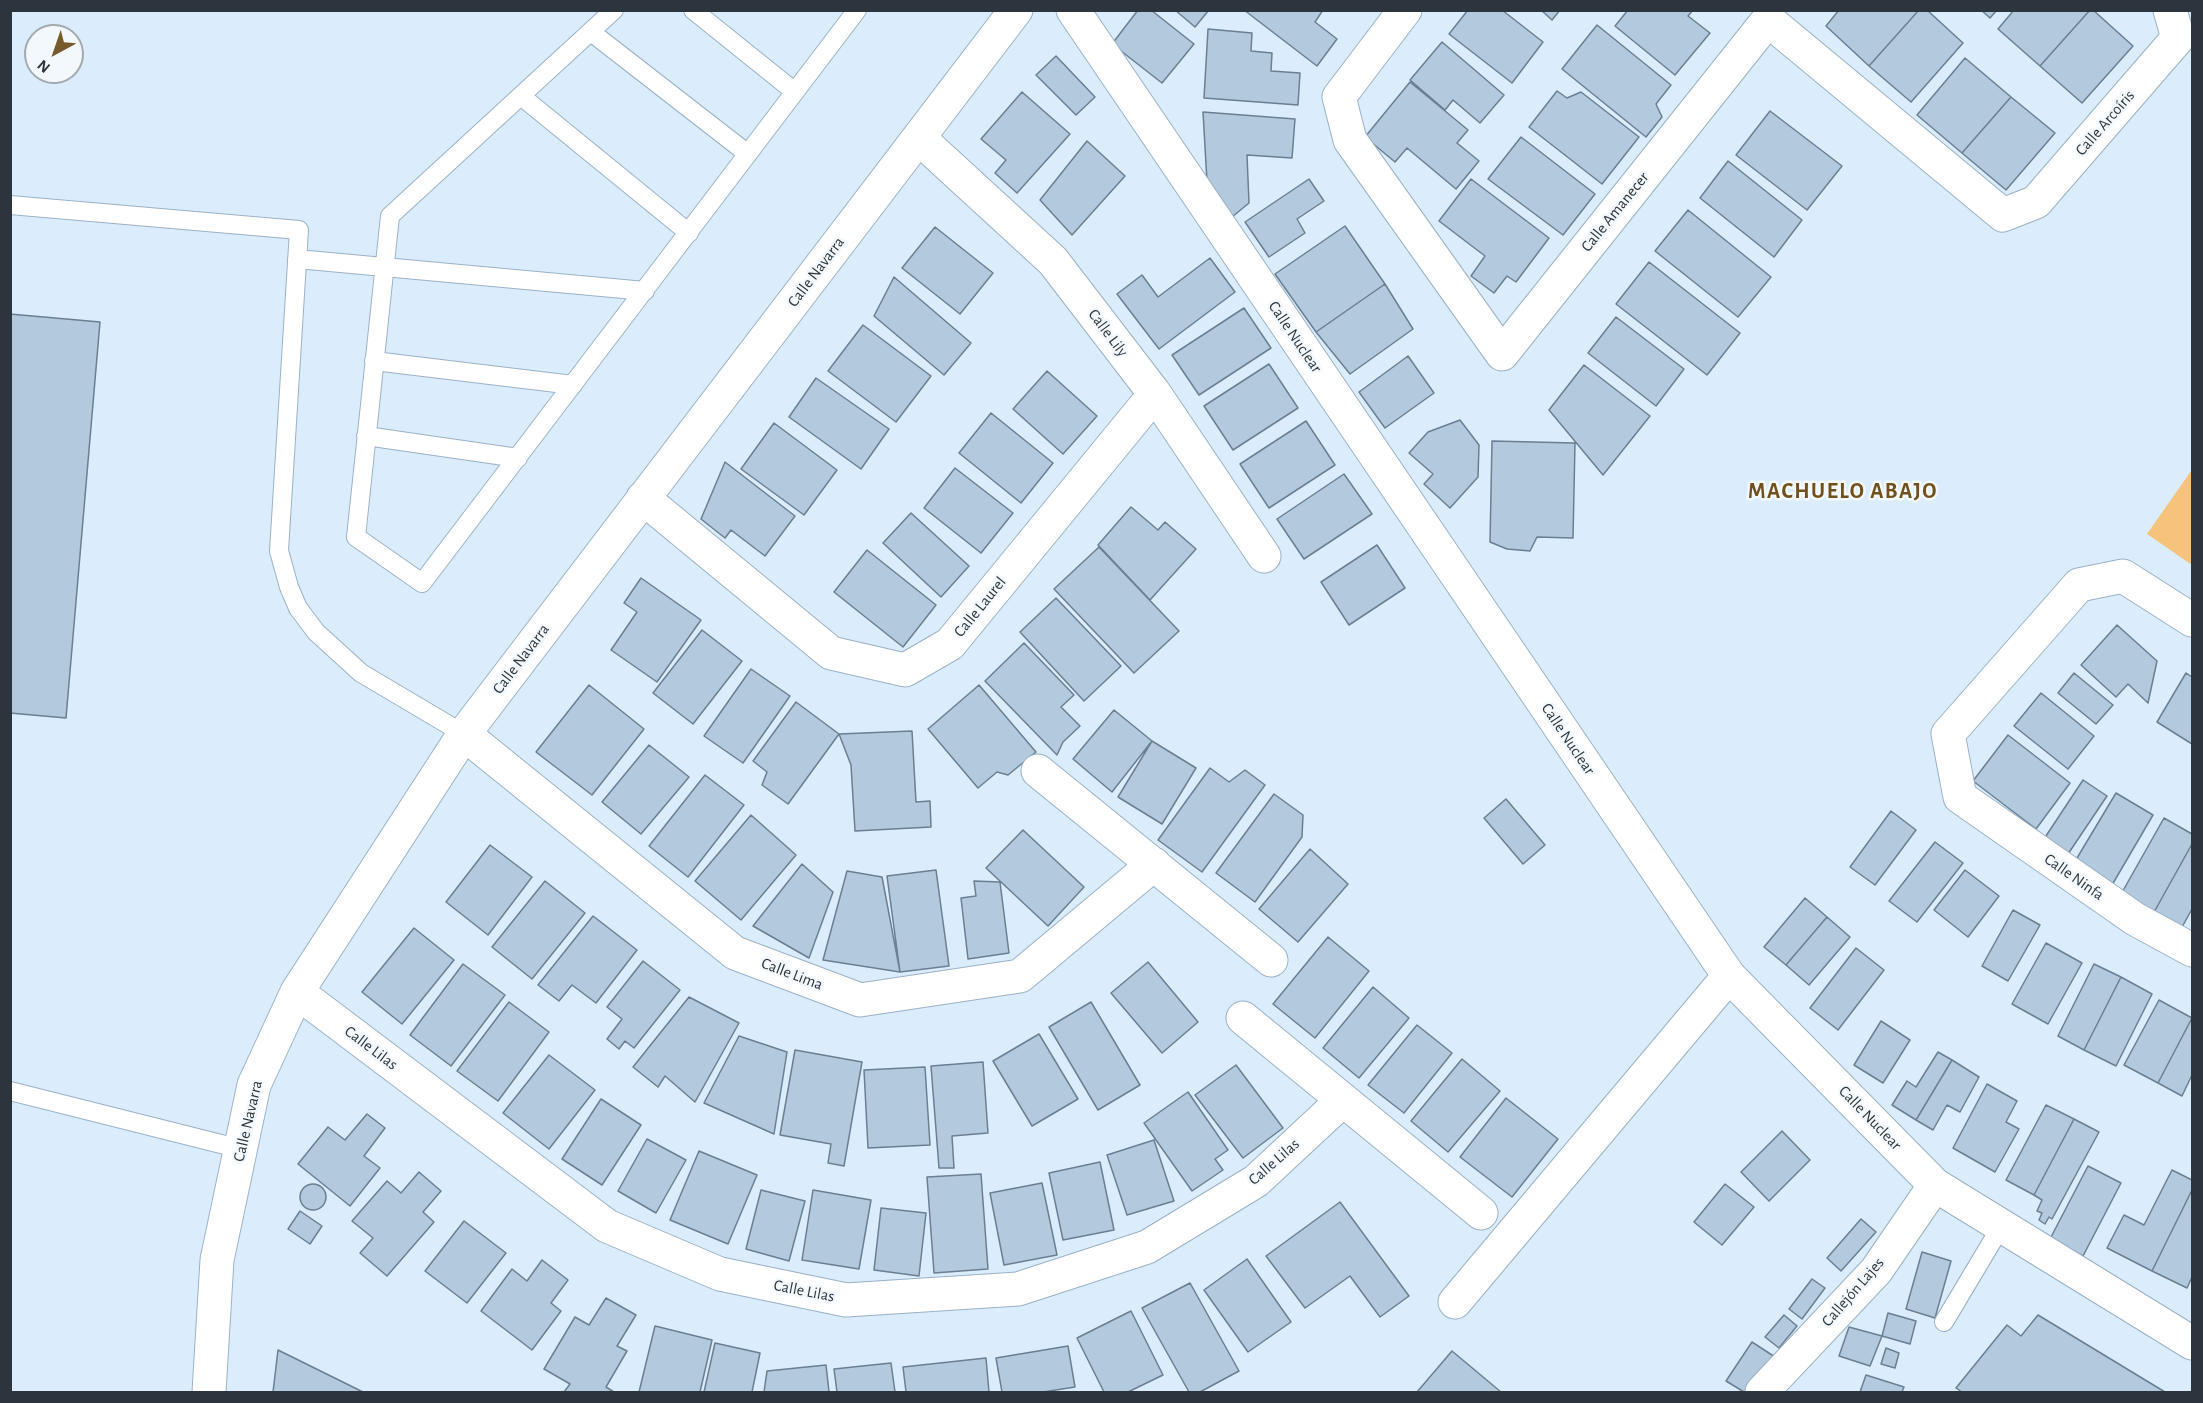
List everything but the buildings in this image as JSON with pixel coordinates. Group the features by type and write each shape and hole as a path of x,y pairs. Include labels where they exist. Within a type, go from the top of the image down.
{"street":[{"name":"Calle Navarra","path":"209,1392 217,1260 254,1085 297,992 464,734 1016,10"},
{"name":"Calle Nuclear","path":"1073,10 1729,976 1935,1185 2193,1343"},
{"name":"Calle Amanecer","path":"1405,10 1338,97 1350,140 1502,354 1768,20 2003,215"},
{"name":"Calle Arcoíris","path":"2003,215 2036,202 2178,38 2170,10"},
{"name":"Calle Lily","path":"919,138 1053,261 1155,394 1264,556"},
{"name":"Calle Laurel","path":"643,498 831,653 905,670 950,644 1155,394"},
{"name":"Calle Ninfa","path":"2193,620 2123,576 2079,585 1948,734 1960,797 2135,919 2193,950"},
{"name":"Calle Lima","path":"464,734 735,953 860,1000 1020,976 1154,864"},
{"path":"1038,771 1271,960"},
{"path":"1455,1302 1729,976"},
{"name":"Calle Lilas","path":"297,992 607,1226 720,1274 846,1300 1018,1289 1147,1247 1256,1181 1343,1100"},
{"path":"1243,1018 1481,1213"},
{"name":"Callejón Lajes","path":"1762,1392 1875,1271 1935,1185"}],"lane":[{"path":"614,10 390,216 356,537 422,584 857,10"},
{"path":"693,10 795,92"},
{"path":"591,32 748,154"},
{"path":"521,96 689,233"},
{"path":"10,205 299,230 279,550 289,587 298,608 316,632 361,673 464,734"},
{"path":"297,259 645,291"},
{"path":"374,361 573,385"},
{"path":"366,436 518,458"},
{"path":"10,1091 241,1149"},
{"path":"1944,1322 2001,1226"}],"shaded area":[{"path":"2192,472 2192,565 2147,534"}],"district":[{"name":"MACHUELO ABAJO","path":"1843,491"}]}
